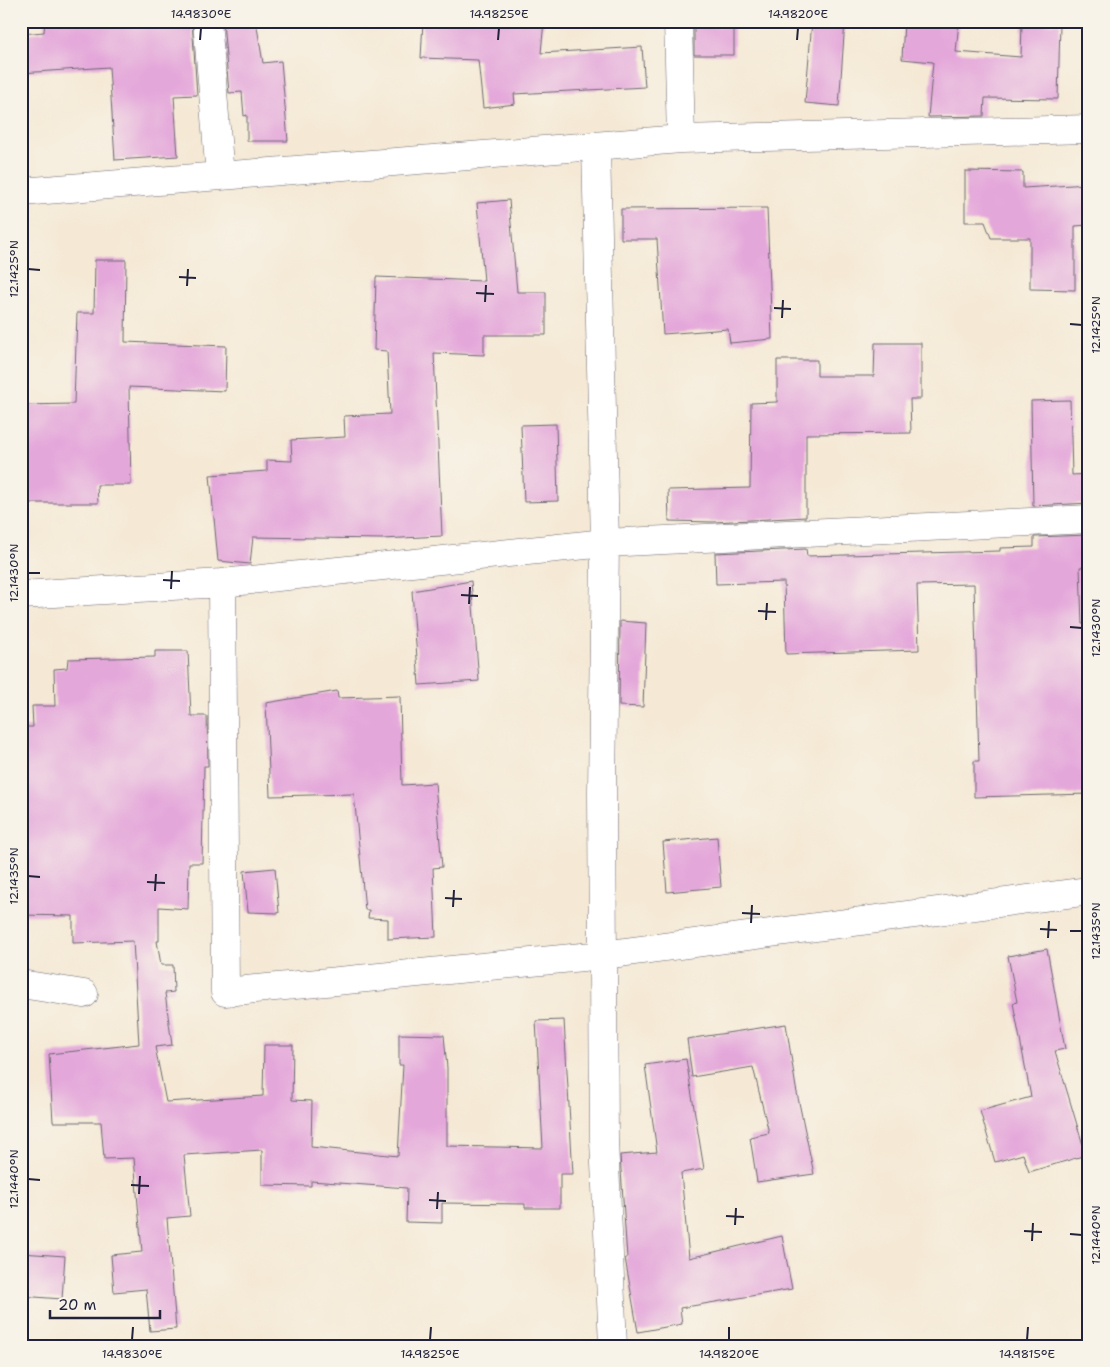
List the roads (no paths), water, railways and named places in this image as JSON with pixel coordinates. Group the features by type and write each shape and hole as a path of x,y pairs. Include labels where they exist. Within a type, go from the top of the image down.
{"street":[{"path":"207,21 220,176"},
{"path":"678,21 681,139"},
{"path":"21,192 681,139 1089,129"},
{"path":"596,146 604,543 604,1140 613,1346"},
{"path":"21,595 222,583 604,543 1089,519"},
{"path":"222,583 225,992 603,955 1089,891"},
{"path":"21,984 84,994"}]}
